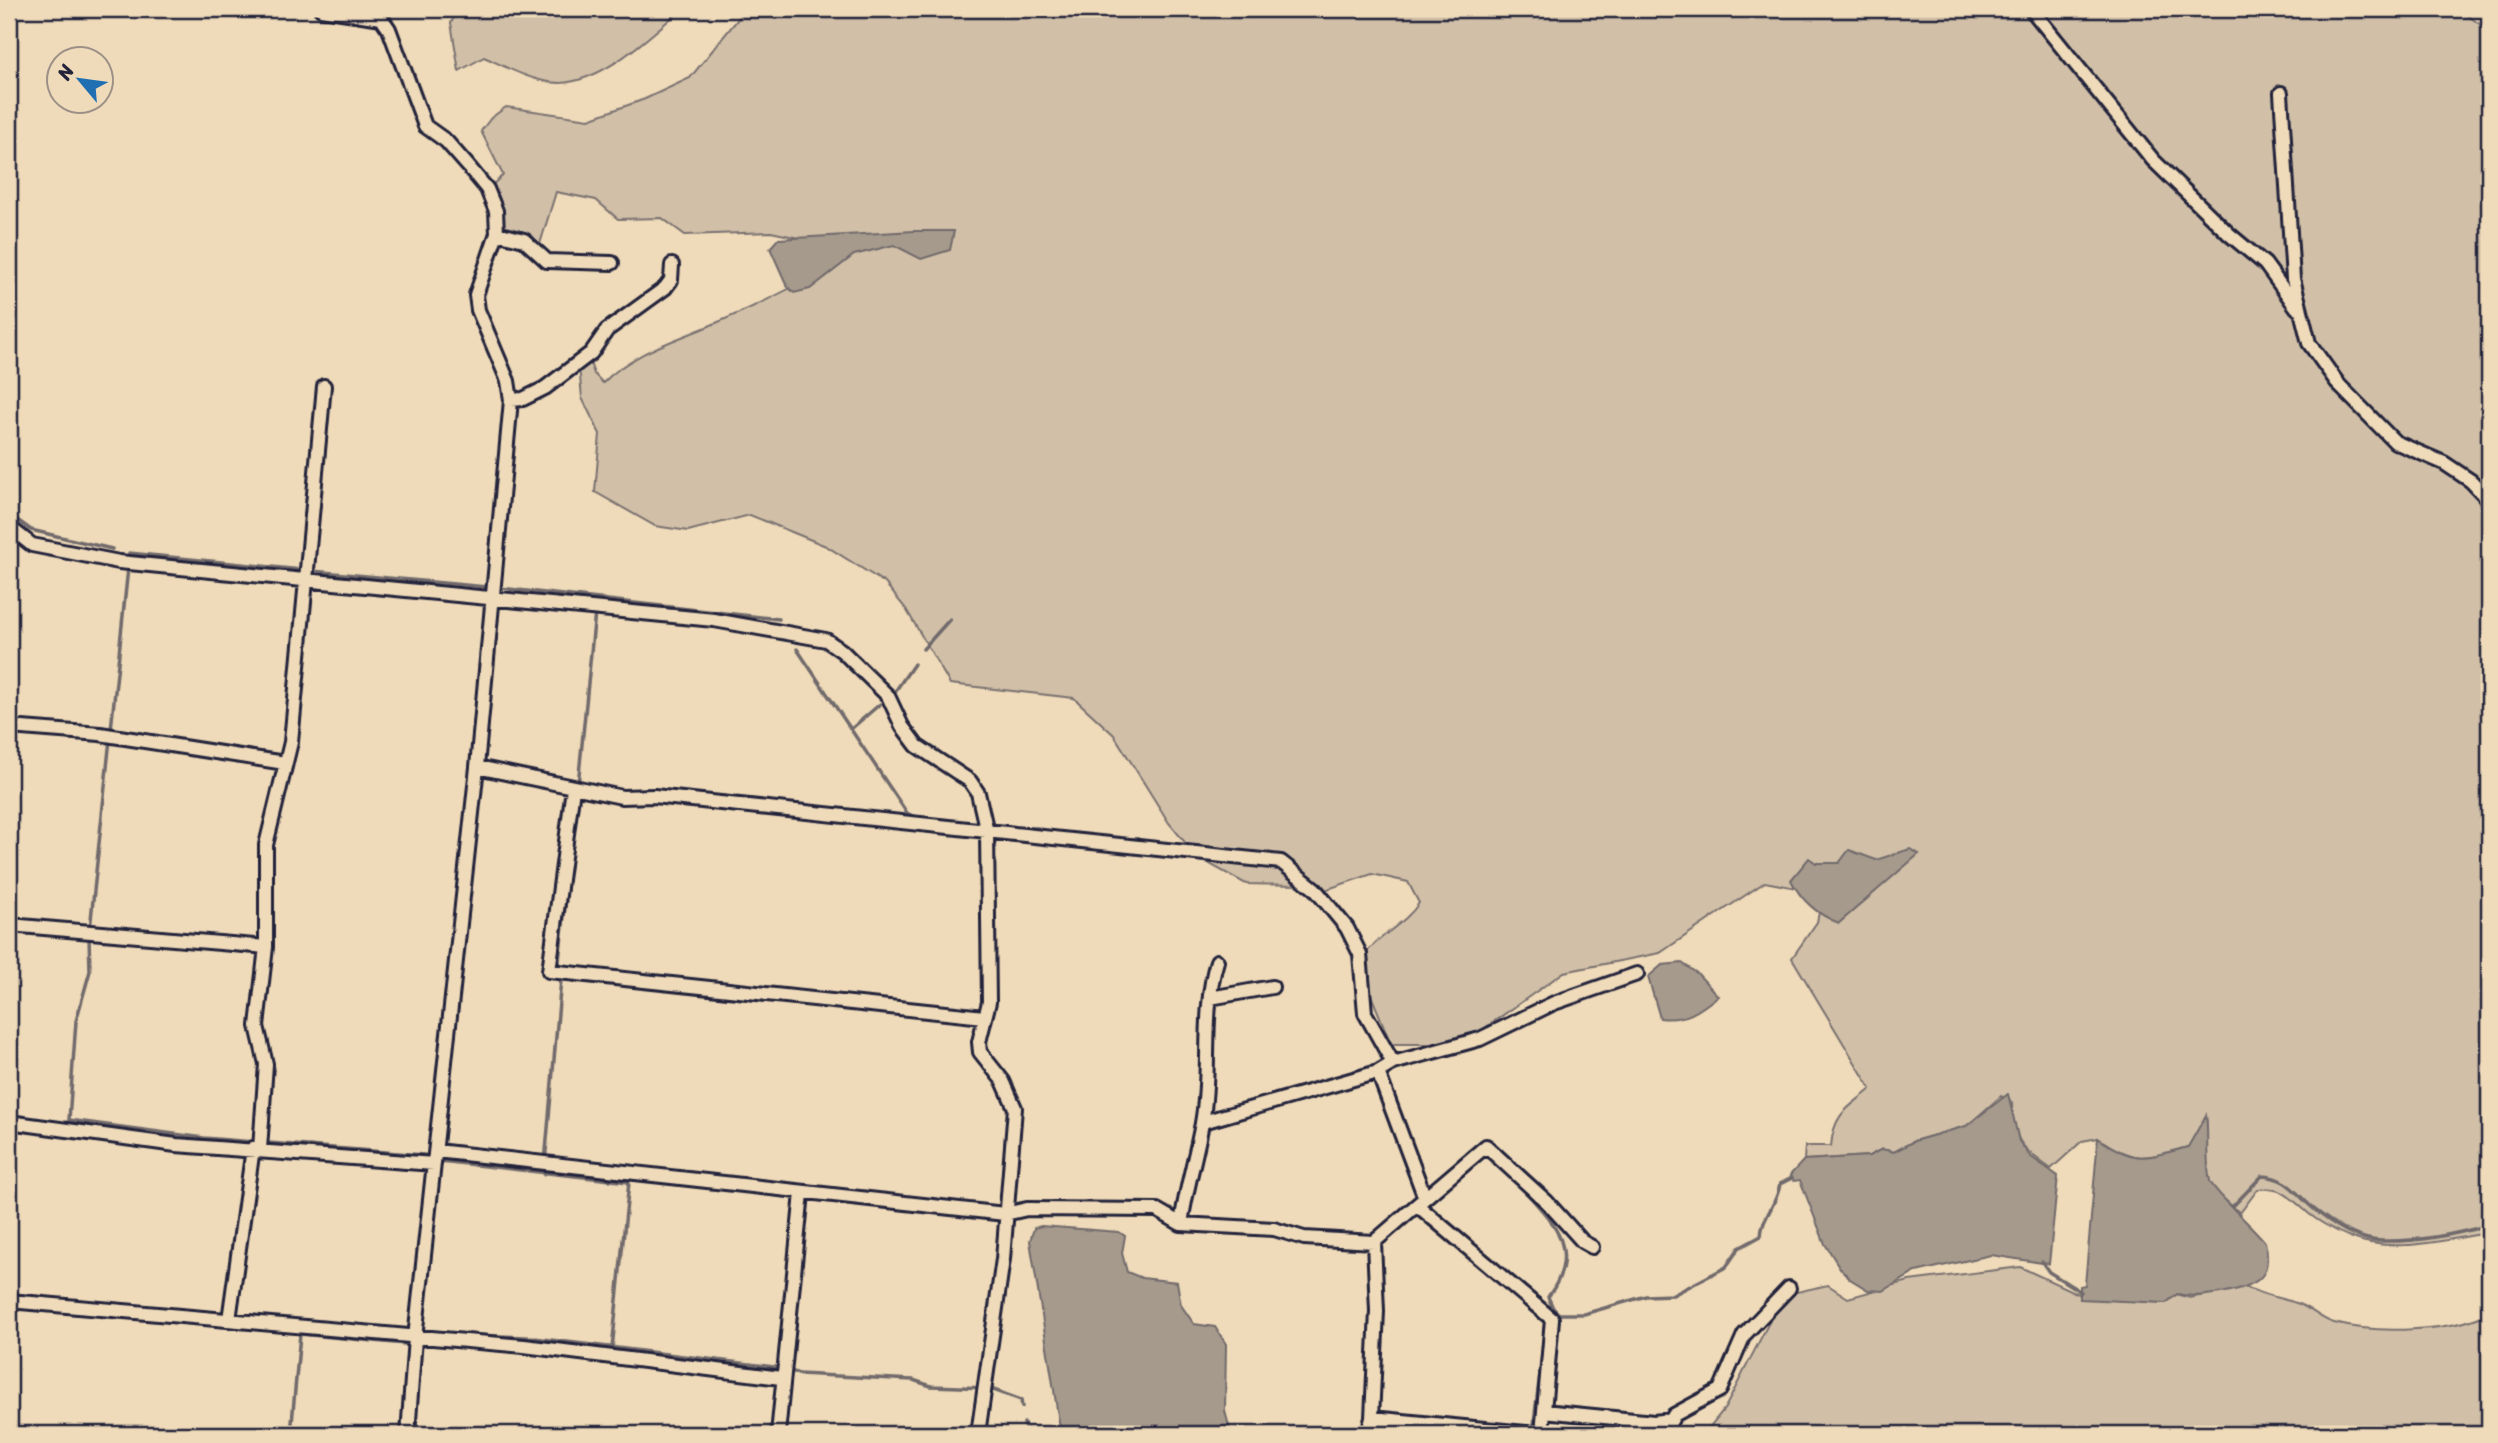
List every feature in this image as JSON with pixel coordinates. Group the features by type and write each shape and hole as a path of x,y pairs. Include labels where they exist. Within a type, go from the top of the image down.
{"street":[{"path":"321,9 379,13 425,126 446,141 487,189 496,211 498,233 476,295 478,310 508,381 511,400 477,767 415,1338 408,1434"},
{"path":"2031,9 2153,160 2265,264 2302,315"},
{"path":"2281,93 2293,279 2308,343 2339,385 2395,442 2444,463 2471,481 2489,500"},
{"path":"498,233 524,240 547,261 612,263"},
{"path":"511,400 523,399 545,388 591,353 607,330 665,288 671,280 672,265"},
{"path":"229,1320 256,1148 266,1064 257,1026 265,947 266,845 291,742 324,386"},
{"path":"9,527 32,545 119,562 714,621 826,640 842,651 888,696 902,726 917,746 970,781 978,793 987,832 989,1002 984,1017 981,1052 1003,1081 1015,1108 1003,1259 978,1434"},
{"path":"9,727 100,734 285,763"},
{"path":"477,767 622,797 654,796 1281,862 1315,889 1347,928 1360,954 1364,1013 1393,1063"},
{"path":"573,788 550,971 984,1017"},
{"path":"9,925 265,947"},
{"path":"1181,1224 1186,1181 1203,1122 1210,998 1217,961"},
{"path":"1203,1122 1378,1072 1393,1063 1480,1039 1554,1003 1637,974"},
{"path":"1210,998 1272,987"},
{"path":"1372,1418 1539,1434 1544,1411 1552,1319 1421,1202 1378,1072"},
{"path":"9,1122 176,1145 435,1157 1005,1214 1027,1209 1157,1210 1181,1224 1274,1229 1304,1238 1374,1242 1486,1146 1547,1202 1583,1242 1592,1247"},
{"path":"778,1434 781,1378 802,1192"},
{"path":"1368,1434 1372,1418 1377,1311 1374,1242"},
{"path":"1664,1434 1671,1420 1685,1408 1720,1390 1744,1335 1789,1288"},
{"path":"9,1301 524,1346 781,1378"},
{"path":"1544,1411 1654,1422 1671,1420"}],"shaded area":[{"path":"458,9 682,9 610,66 577,80 560,83 531,77 484,57 459,71 451,23"},
{"path":"746,9 2459,9 2489,31 2489,1233 2419,1244 2384,1245 2367,1242 2334,1230 2286,1195 2267,1189 2258,1189 2240,1213 2211,1185 2206,1117 2188,1147 2151,1156 2132,1156 2098,1138 2082,1141 2051,1169 2021,1143 2014,1127 2012,1103 2001,1096 1967,1126 1914,1141 1894,1152 1882,1149 1869,1156 1804,1160 1805,1146 1831,1146 1835,1126 1843,1113 1871,1089 1792,958 1817,922 1823,893 1765,882 1660,953 1564,972 1462,1044 1391,1044 1369,990 1366,953 1419,903 1408,882 1372,874 1322,891 1300,885 1246,884 1197,857 1169,823 1114,735 1074,698 950,684 906,609 885,583 826,546 750,515 688,531 655,526 595,492 600,434 582,398 579,366 589,360 594,374 603,383 641,355 748,309 841,261 832,245 771,232 685,235 662,218 618,219 596,200 556,192 540,244 501,229 490,187 503,175 481,131 491,118 506,107 589,119 645,99 690,78"},
{"path":"954,231 950,250 921,259 894,245 854,255 810,289 794,293 787,286 770,248 778,239"},
{"path":"1910,849 1919,854 1839,923 1811,906 1791,880 1809,858 1816,863 1839,863 1849,850 1876,860"},
{"path":"1682,963 1698,974 1718,996 1685,1017 1660,1018 1648,977 1662,965"},
{"path":"2008,1094 2019,1141 2030,1156 2058,1176 2049,1264 1991,1255 1916,1272 1883,1291 1868,1290 1850,1279 1825,1244 1800,1180 1794,1181 1790,1175 1804,1160 1869,1156 1882,1149 1894,1152 1914,1141 1966,1126"},
{"path":"2206,1115 2210,1181 2265,1242 2265,1272 2252,1284 2242,1288 2195,1296 2177,1294 2166,1303 2080,1299 2080,1286 2085,1285 2098,1138 2132,1156 2162,1154 2188,1147"},
{"path":"1041,1226 1119,1232 1125,1236 1122,1253 1127,1272 1142,1278 1177,1282 1181,1305 1194,1324 1215,1327 1226,1344 1225,1411 1231,1434 1061,1434 1030,1241 1034,1228"},
{"path":"2020,1267 2081,1295 2080,1298 2166,1303 2177,1294 2190,1298 2245,1286 2301,1305 2329,1321 2371,1329 2434,1327 2489,1313 2489,1434 1704,1434 1725,1408 1783,1295 1828,1285 1848,1298 1909,1281"}],"waterway":[{"path":"9,514 31,530 112,549"},
{"path":"129,553 302,570"},
{"path":"90,929 128,568"},
{"path":"312,571 487,587"},
{"path":"500,588 779,619"},
{"path":"578,785 595,612"},
{"path":"923,649 950,619"},
{"path":"797,649 907,813 916,818"},
{"path":"894,693 914,664"},
{"path":"851,729 880,704"},
{"path":"1011,828 1038,828 1044,832"},
{"path":"1065,833 1097,837"},
{"path":"544,1174 561,979 559,961 573,835"},
{"path":"1110,838 1138,839"},
{"path":"89,937 90,971 76,1021 69,1120 204,1138 424,1155 440,1161 629,1182 612,1349"},
{"path":"2233,1206 2262,1176 2287,1184 2326,1218 2365,1239 2422,1239 2489,1225"},
{"path":"1553,1308 1559,1314 1584,1314 1646,1296 1673,1295 1726,1267 1739,1248 1761,1236 1780,1184 1792,1178"},
{"path":"1523,1189 1554,1226 1560,1239 1563,1266 1548,1297 1553,1308"},
{"path":"2042,1262 2049,1272 2081,1292"},
{"path":"1533,1430 1547,1317"},
{"path":"291,1434 300,1334 405,1344 411,1340"},
{"path":"452,1334 526,1337 782,1368"},
{"path":"789,1370 799,1374 913,1380 931,1386 988,1388 1021,1400 1022,1407"},
{"path":"1024,1423 1026,1434"}]}
